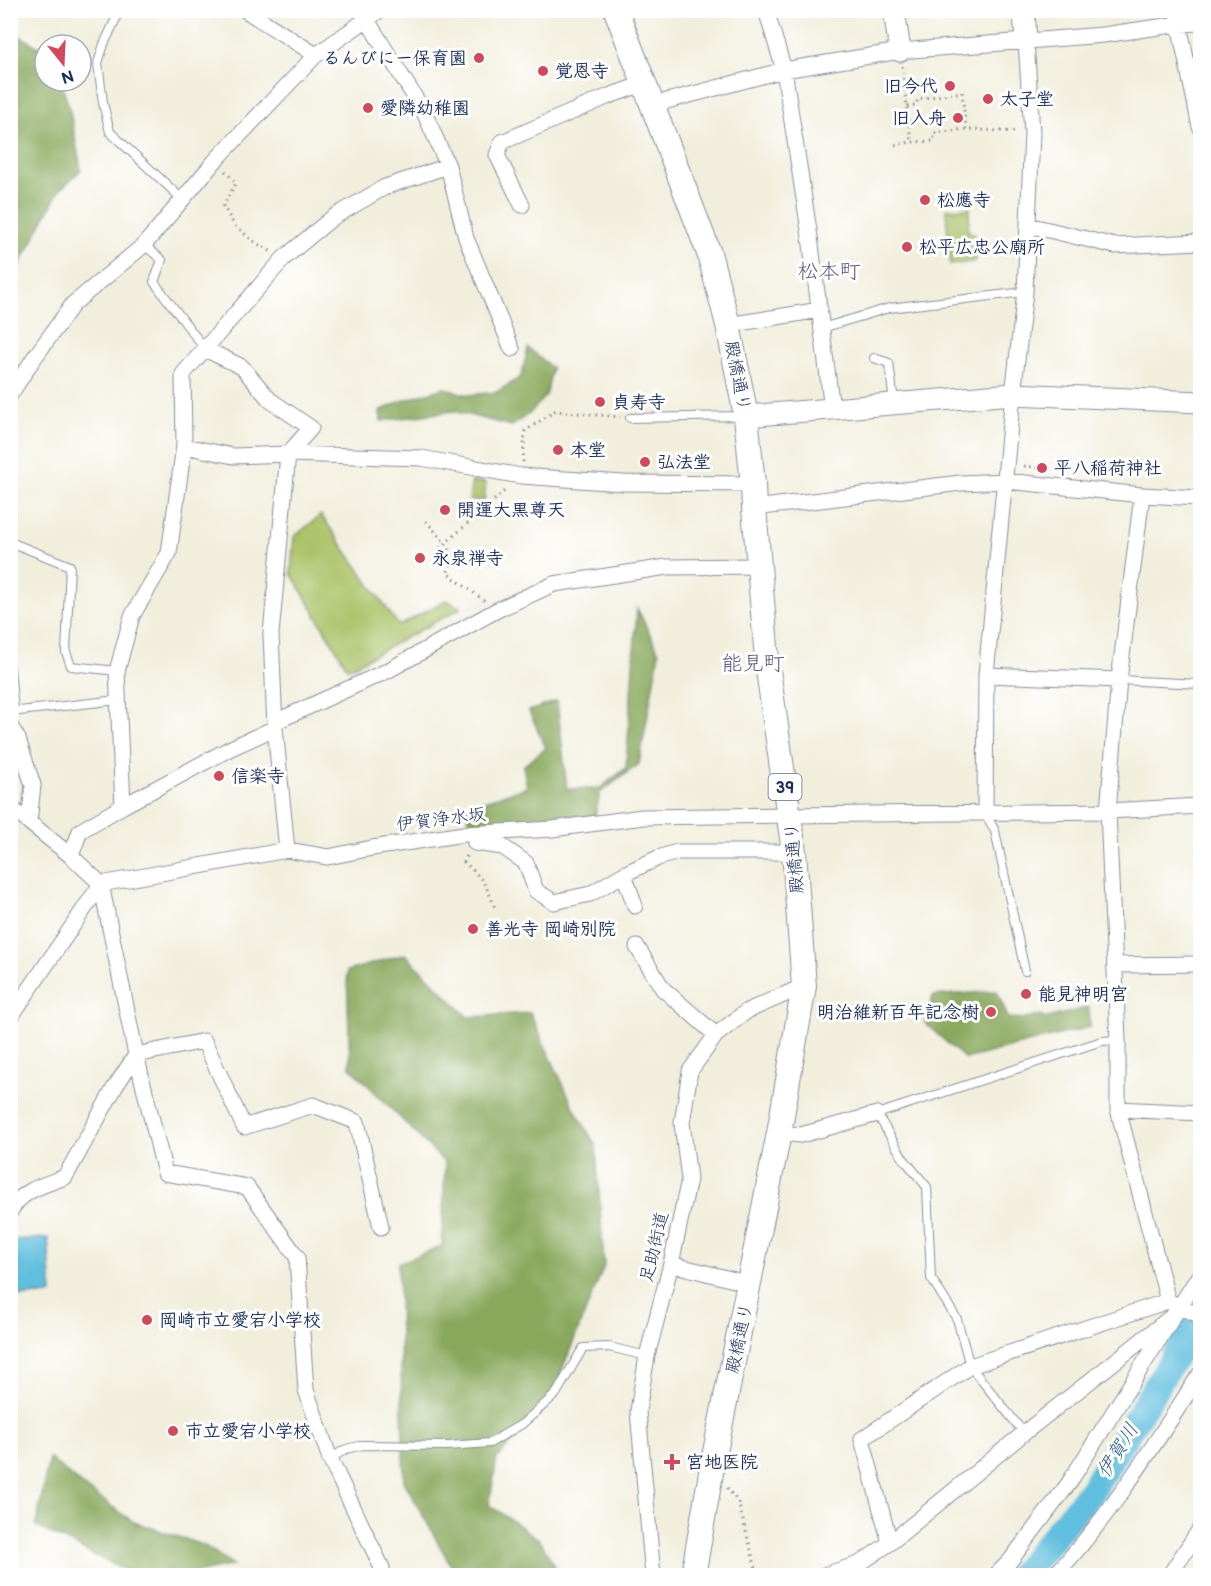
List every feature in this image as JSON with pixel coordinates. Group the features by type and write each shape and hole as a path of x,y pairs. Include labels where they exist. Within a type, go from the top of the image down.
{"main road":[{"name":"殿橋通り","path":"616,10 709,253 728,326 746,416 768,670 790,816 804,986 779,1133 712,1467 693,1575"}],"street":[{"path":"245,10 316,55"},
{"path":"10,395 74,304 144,245 215,161 316,55 380,10"},
{"path":"766,10 784,70 820,310 832,409"},
{"path":"894,10 900,51"},
{"path":"985,813 986,675 1025,292 1032,133 1024,10"},
{"path":"522,205 497,156 502,142 609,96 648,94 900,51 1103,35 1178,17 1200,23"},
{"path":"1178,17 1200,127"},
{"path":"367,20 424,112 448,166 466,238 512,349"},
{"path":"123,806 117,671 132,616 169,554 184,446 183,374 284,258 332,218 385,187 448,166"},
{"path":"1028,225 1115,246 1200,242"},
{"path":"728,326 820,310"},
{"path":"205,349 242,367 270,400 311,428 288,454 271,634 275,725 287,850"},
{"path":"746,416 1013,394 1200,402"},
{"path":"184,446 233,456 288,454 421,458 521,476 623,483 753,484"},
{"path":"754,508 961,483 1005,481 1142,495 1200,498"},
{"path":"1142,495 1119,680 1108,812 1118,1040 1118,1109 1174,1307"},
{"path":"71,856 80,831 123,806 275,725 387,671 496,610 554,584 668,567 759,567"},
{"path":"986,675 1119,680"},
{"path":"12,716 33,785 29,822"},
{"name":"伊賀浄水坂","path":"101,884 287,850 328,857 464,834 552,829 643,818 1108,812 1200,806"},
{"path":"10,807 71,856 101,884 136,1055 165,1173 247,1187 297,1257 306,1390 330,1459 381,1568 382,1575"},
{"path":"475,843 503,847 526,863 536,891 554,902 590,894 624,874 677,852 794,852"},
{"path":"624,874 634,906"},
{"path":"10,1018 101,884"},
{"path":"637,947 663,989 716,1035"},
{"path":"1115,965 1200,964"},
{"name":"足助街道","path":"653,1575 638,1411 647,1356 671,1264 689,1179 682,1124 690,1071 716,1035 747,1011 804,986"},
{"path":"10,1212 15,1203 31,1190 65,1177 115,1087 136,1055 204,1041 244,1126 313,1105 357,1122 381,1227"},
{"path":"1118,1109 1200,1113"},
{"path":"779,1133 801,1135 877,1114"},
{"path":"671,1264 750,1284"},
{"path":"995,1575 1010,1561 1070,1483 1174,1307 1200,1274"},
{"path":"821,1575 859,1564 890,1543 1174,1307"},
{"path":"890,1543 862,1439 970,1366 1174,1307 1200,1316"},
{"path":"1054,1575 1126,1486 1200,1374"},
{"path":"1169,1575 1200,1529"}],"lane":[{"path":"120,10 98,63 103,104 110,132 182,199"},
{"path":"144,245 162,260 154,282 205,349"},
{"path":"822,328 890,308 1025,292"},
{"path":"874,358 889,363 894,404"},
{"path":"630,418 746,416"},
{"path":"10,542 70,566 66,652 71,666 117,671"},
{"path":"10,668 12,716 118,700"},
{"path":"1119,680 1200,684"},
{"path":"985,813 995,831 1024,972"},
{"path":"1024,1433 970,1366 957,1319 931,1278 927,1187 903,1158 877,1114 1102,1041 1118,1040"},
{"path":"330,1459 346,1449 363,1445 447,1446 490,1443 522,1424 556,1394 583,1348 609,1347 647,1356"}],"path":[{"path":"900,51 911,142"},
{"path":"907,106 916,105 918,99 963,92 966,129"},
{"path":"895,146 911,142 934,141 934,133 966,129 1032,133"},
{"path":"215,161 236,183 223,206 235,226 256,243 284,258"},
{"path":"440,548 521,476 525,431 555,411 630,418"},
{"path":"426,521 446,544 454,558 447,573 496,610"},
{"path":"475,843 464,862 479,876 495,908"},
{"path":"712,1467 738,1502 758,1575"}],"green space":[{"path":"11,35 18,35 33,44 33,93 65,93 81,170 59,191 11,278"},
{"path":"970,208 968,231 975,234 976,261 950,265 946,209"},
{"path":"528,348 552,368 546,396 530,413 512,426 453,411 381,421 380,411 402,401 444,388 468,395 497,392 521,377"},
{"path":"472,481 486,483 484,501 469,500"},
{"path":"321,515 399,626 446,600 461,608 348,669 291,573 294,537"},
{"path":"637,608 659,652 639,764 600,793 595,816 470,823 466,807 527,787 523,766 546,748 529,711 557,701 567,789 600,788 626,768"},
{"path":"405,954 468,1017 530,1013 574,1108 596,1146 604,1266 547,1407 497,1458 489,1505 540,1540 559,1575 456,1575 404,1481 398,1263 442,1246 445,1163 350,1067 347,971"},
{"path":"997,991 1008,1018 1026,1019 1042,1015 1044,1019 1089,1007 1090,1027 965,1059 925,1023 933,996"},
{"path":"49,1458 87,1489 134,1522 205,1546 233,1565 188,1575 134,1575 36,1526"}],"water":[{"path":"48,1238 52,1294 15,1297 11,1240"}],"waterway":[{"name":"伊賀川","path":"1020,1576 1091,1491 1200,1316"}],"place":[{"name":"るんびにー保育園","path":"479,58"},
{"name":"覚恩寺","path":"543,71"},
{"name":"旧今代","path":"950,86"},
{"name":"太子堂","path":"988,99"},
{"name":"愛隣幼稚園","path":"368,108"},
{"name":"旧入舟","path":"958,118"},
{"name":"松應寺","path":"925,200"},
{"name":"松平広忠公廟所","path":"907,247"},
{"name":"貞寿寺","path":"600,402"},
{"name":"本堂","path":"558,450"},
{"name":"弘法堂","path":"645,462"},
{"name":"平八稲荷神社","path":"1042,468"},
{"name":"開運大黒尊天","path":"445,510"},
{"name":"永泉禅寺","path":"420,558"},
{"name":"信楽寺","path":"219,776"},
{"name":"善光寺 岡崎別院","path":"473,929"},
{"name":"能見神明宮","path":"1026,994"},
{"name":"明治維新百年記念樹","path":"991,1012"},
{"name":"岡崎市立愛宕小学校","path":"147,1320"},
{"name":"市立愛宕小学校","path":"173,1431"},
{"name":"宮地医院","path":"672,1462"}],"district":[{"name":"松本町","path":"829,271"},
{"name":"能見町","path":"753,663"}]}
